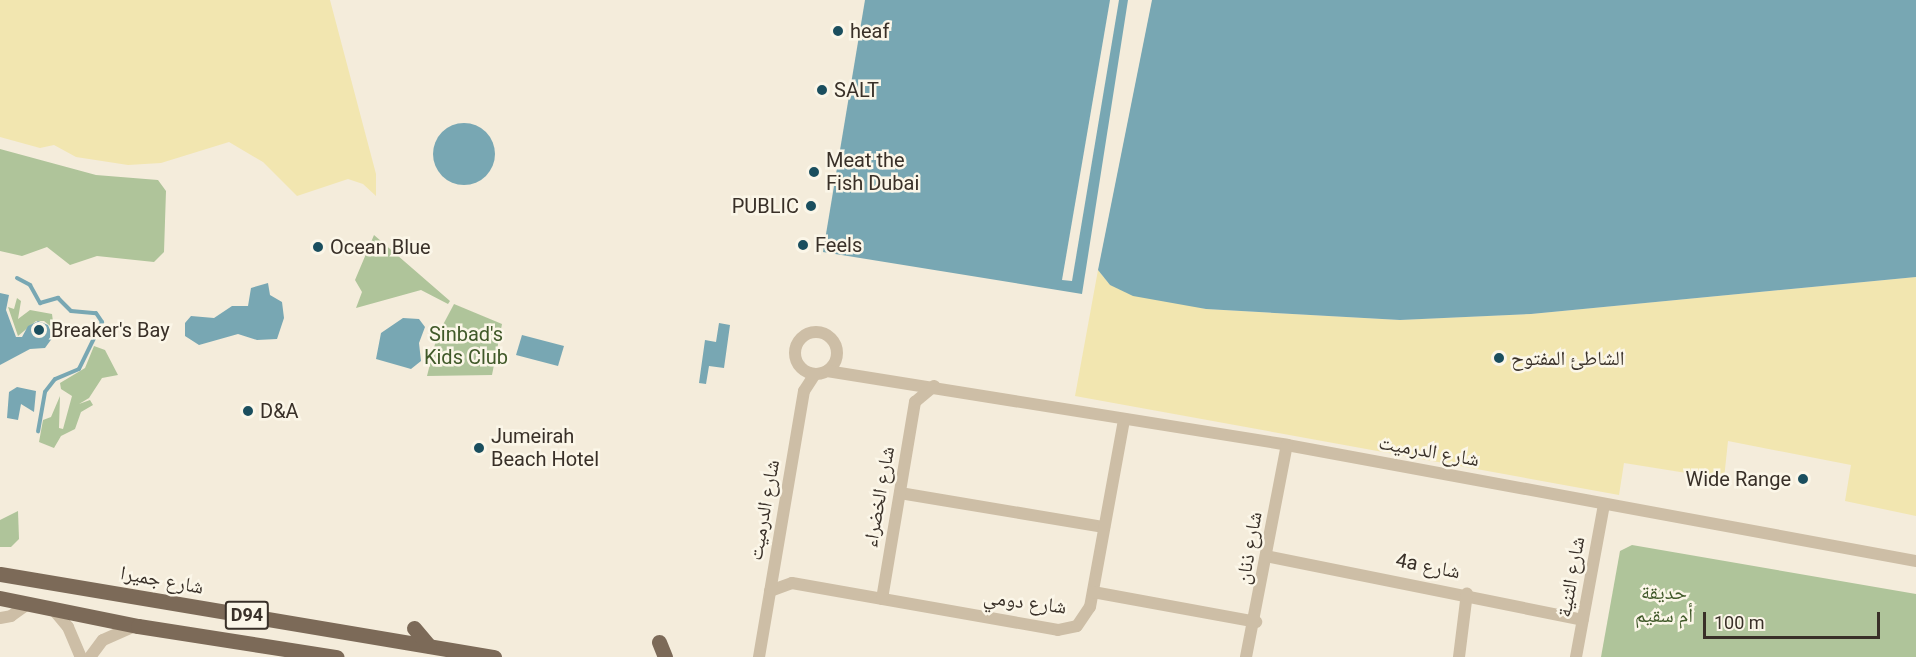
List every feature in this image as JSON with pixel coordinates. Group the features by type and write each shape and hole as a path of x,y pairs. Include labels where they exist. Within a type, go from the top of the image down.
{"main road":[{"name":"شارع جميرا","path":"0,574 494,657"},
{"name":"D94","path":"0,598 138,626 336,657"},
{"path":"414,628 429,646"},
{"path":"658,642 665,657"}],"street":[{"name":"شارع الدرميت","path":"935,386 924,380 857,368 837,354 832,340 823,333 802,337 796,347 796,359 804,369 935,386 1287,446 1916,561"},
{"name":"شارع الدرميت","path":"759,657 804,391 837,354"},
{"path":"902,382 915,402 935,386"},
{"name":"شارع الخضراء","path":"882,599 915,402"},
{"name":"شارع دومي","path":"792,583 1065,630 1086,618 1093,591 1124,419"},
{"name":"شارع ذنان","path":"1246,657 1256,622 1287,446"},
{"path":"900,493 1104,527"},
{"name":"شارع الثنية","path":"1576,657 1604,505"},
{"name":"4a شارع","path":"1266,556 1467,593 1583,620"},
{"path":"770,591 792,583 774,567"},
{"path":"1093,591 1256,622"},
{"path":"1459,657 1467,593"},
{"path":"0,618 11,616 29,603"},
{"path":"52,608 74,638 81,657"},
{"path":"90,657 114,633 138,626"}],"green space":[{"path":"0,149 96,175 158,180 166,191 164,252 154,262 97,256 70,265 47,247 22,256 0,251"},
{"path":"374,235 450,301 448,304 421,290 356,308 362,292 355,280"},
{"path":"17,298 21,301 18,319 30,310 52,314 54,329 44,321 36,321 18,336 8,307 14,309"},
{"name":"Sinbad's Kids Club","path":"454,304 502,324 492,375 427,376 437,336"},
{"path":"94,346 105,350 118,375 102,378 89,398 79,404 90,400 93,405 81,412 75,429 61,436 54,448 39,442 43,420 51,417 60,396 59,428 63,429 72,396 61,389 60,383 85,368"},
{"path":"18,511 19,539 11,547 0,547 0,520"},
{"name":"حديقة أم سقيم","path":"1632,545 1916,594 1916,657 1601,657 1620,551"}],"sand":[{"path":"0,0 330,0 376,174 376,196 363,184 348,179 297,196 263,162 229,142 161,163 128,165 76,157 54,145 40,148 0,137"},
{"name":"الشاطئ المفتوح","path":"1098,270 1110,285 1206,309 1399,320 1531,314 1916,277 1916,516 1845,501 1851,465 1728,441 1724,479 1624,463 1619,495 1075,396"}],"water":[{"path":"865,0 1128,0 1082,294 823,252"},
{"path":"1152,0 1916,0 1916,277 1531,314 1400,320 1206,309 1133,296 1110,285 1098,270"},
{"path":"464,123 486,132 495,154 486,176 464,185 442,176 433,154 442,132"},
{"path":"268,283 270,295 282,302 284,318 277,339 257,340 238,334 199,345 185,336 185,323 191,316 214,318 232,306 248,306 251,288"},
{"name":"Breaker's Bay","path":"0,293 9,295 6,310 16,337 22,337 28,326 38,321 48,325 53,337 45,348 30,349 0,365"},
{"path":"403,318 419,319 425,327 419,343 421,361 411,369 376,359 381,333"},
{"path":"719,323 730,325 724,368 709,366 706,384 699,383 705,340 716,342"},
{"path":"522,335 564,346 558,366 516,355"},
{"path":"17,387 36,391 34,412 21,404 18,420 7,418 9,392"}],"pier":[{"path":"1110,0 1119,0 1072,281 1062,280"}],"waterway":[{"path":"17,278 30,285 40,303 58,298 71,311 96,313 102,322 79,369 55,379 45,392 38,431"}],"place":[{"name":"heaf","path":"838,31"},
{"name":"SALT","path":"822,90"},
{"name":"Meat the Fish Dubai","path":"814,172"},
{"name":"PUBLIC","path":"811,206"},
{"name":"Feels","path":"803,245"},
{"name":"Ocean Blue","path":"318,247"},
{"name":"Breaker's Bay","path":"39,330"},
{"name":"الشاطئ المفتوح","path":"1499,358"},
{"name":"D&A","path":"248,411"},
{"name":"Jumeirah Beach Hotel","path":"479,448"},
{"name":"Wide Range","path":"1803,479"}]}
